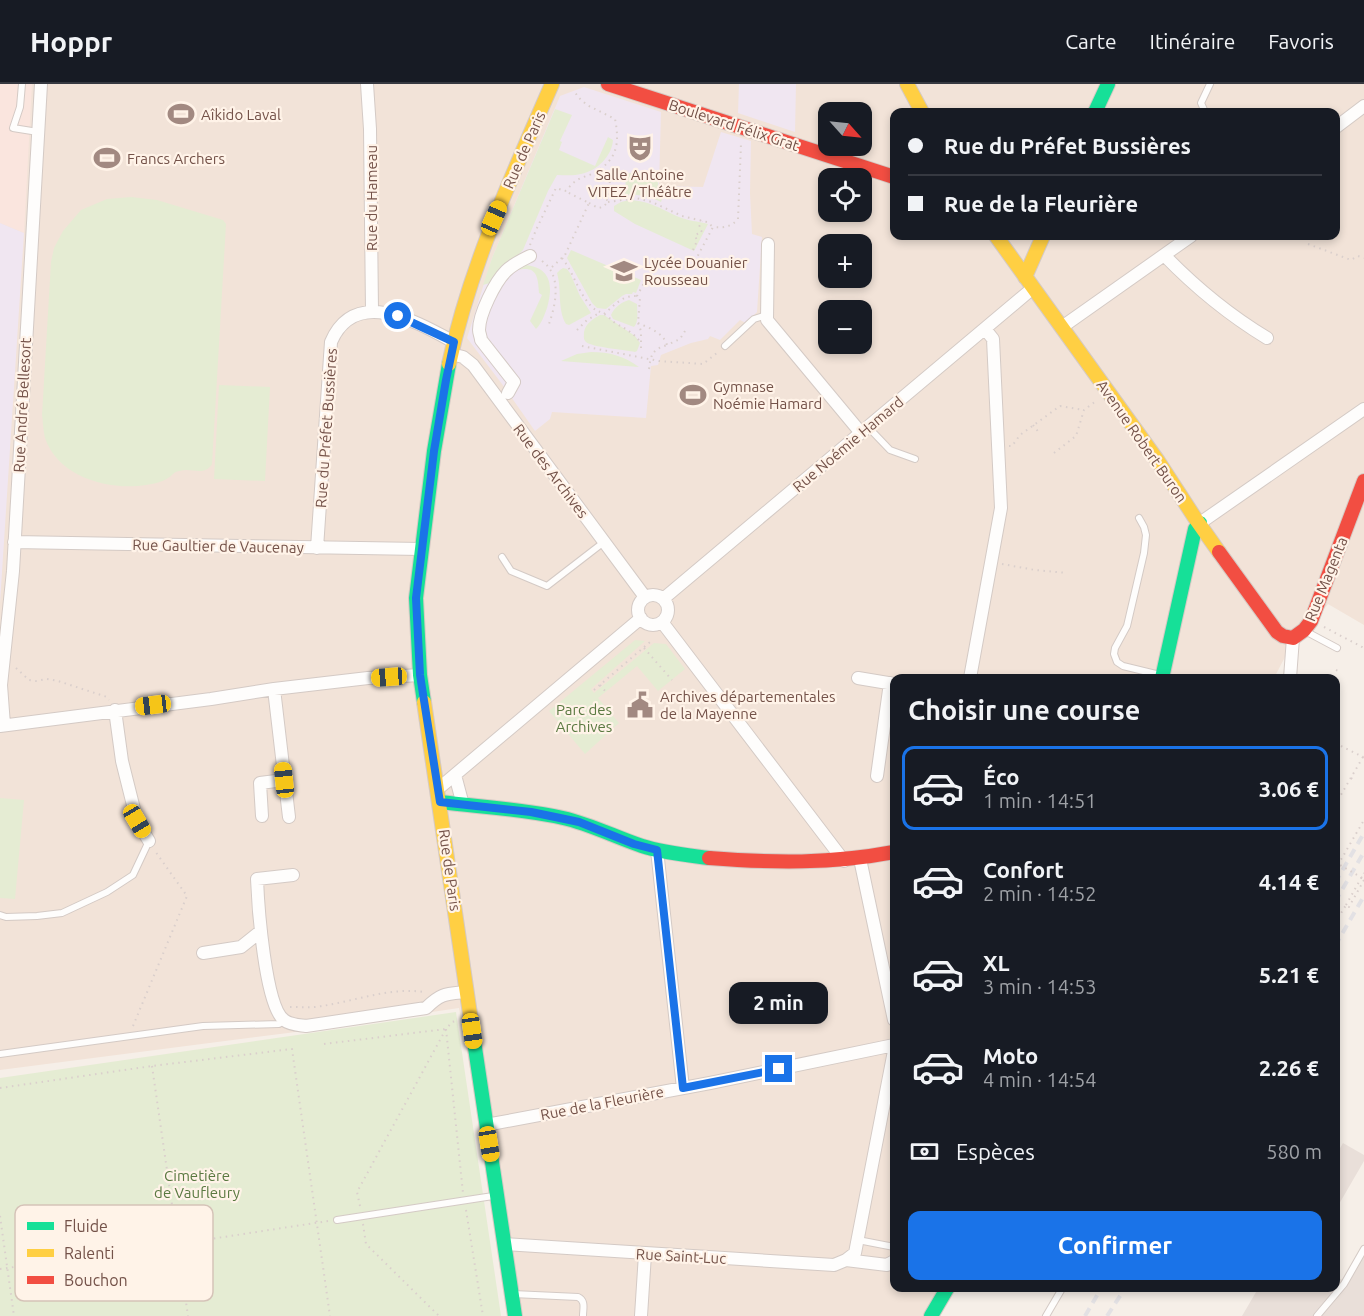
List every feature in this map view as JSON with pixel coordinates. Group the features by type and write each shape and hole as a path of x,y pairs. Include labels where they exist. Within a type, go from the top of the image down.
{"main road":[{"name":"Rue de Paris","path":"515,1316 420,675 416,598 434,451 453,348 473,277 494,218 552,84"},
{"name":"Boulevard Félix Grat","path":"608,84 890,174"},
{"path":"908,84 920,108"},
{"path":"1097,108 1108,84"},
{"name":"Avenue Robert Buron","path":"999,240 1277,632 1283,636 1303,630"},
{"path":"1029,282 1042,240"},
{"name":"Rue Magenta","path":"1303,630 1321,599 1364,481"},
{"path":"1163,674 1194,530 1200,523"},
{"path":"439,795 463,805 531,812 579,822 634,844 702,857 775,863 817,863 860,859 890,853"},
{"path":"931,1316 945,1292"}],"street":[{"name":"Rue André Bellesort","path":"2,725 2,659 13,571 41,84"},
{"name":"Rue du Hameau","path":"367,84 370,129 372,311"},
{"path":"1340,124 1364,106"},
{"path":"1062,327 1185,240"},
{"path":"768,244 767,320 865,430"},
{"path":"508,393 514,382 481,340 479,332 482,317 497,283 506,270 530,255"},
{"path":"1164,255 1214,302 1267,339"},
{"name":"Rue Noémie Hamard","path":"663,599 985,328 1029,282"},
{"name":"Rue du Préfet Bussières","path":"317,548 331,342 335,333 343,325 361,313 372,311"},
{"path":"372,311 398,316 453,348"},
{"path":"972,674 1001,508 993,339 985,328"},
{"name":"Rue des Archives","path":"453,348 473,365 645,597"},
{"path":"1200,523 1364,409"},
{"name":"Rue Gaultier de Vaucenay","path":"14,542 422,549"},
{"path":"654,595 663,599 668,610 662,621 658,624 649,624 641,618 638,609 645,597 654,595"},
{"path":"439,795 455,775 641,618"},
{"path":"662,621 844,861"},
{"path":"1291,674 1303,630"},
{"path":"2,725 274,689 368,678 420,675"},
{"path":"858,678 890,684"},
{"path":"274,689 288,817"},
{"path":"877,776 890,696"},
{"path":"115,710 122,761 137,821 149,841"},
{"path":"455,775 463,805"},
{"path":"262,816 260,783 284,780"},
{"path":"657,850 683,1088"},
{"path":"860,859 890,1001"},
{"path":"293,875 257,879 261,931 274,1007 285,1021 306,1026 426,1008 438,997 466,992"},
{"path":"203,953 241,947 261,931"},
{"name":"Rue de la Fleurière","path":"486,1125 890,1046"},
{"path":"853,1251 890,1071"},
{"name":"Rue Saint-Luc","path":"504,1244 834,1265 853,1251 887,1265 890,1263"},
{"path":"641,1316 645,1254"}],"lane":[{"path":"22,84 20,106 13,128 38,132"},
{"path":"1203,108 1201,103 1210,84"},
{"path":"725,346 754,319 767,314"},
{"path":"865,430 890,450 915,459"},
{"path":"1139,518 1146,535 1144,553 1127,626 1114,654 1117,662 1123,666 1151,674"},
{"path":"502,557 511,571 547,586 604,542"},
{"path":"1303,630 1336,648"},
{"path":"0,915 6,917 37,916 62,913 107,892 133,875 149,841"},
{"path":"0,1054 202,1026 279,1024 285,1021"},
{"path":"337,1220 497,1195"},
{"path":"853,1251 890,1247"},
{"path":"1340,1289 1364,1249"},
{"path":"1046,1316 1060,1292"},
{"path":"1317,1316 1337,1292"},
{"path":"512,1294 578,1297 584,1303 583,1316"}],"path":[{"path":"578,89 578,95"},
{"path":"565,191 576,180 605,167 611,161 615,151 615,119 587,105 574,91"},
{"path":"549,324 554,309 554,275 544,261 530,255 528,251 556,188 598,208 608,202 636,198 652,202 713,227 722,228 733,225 738,219 741,138"},
{"path":"605,167 610,181 608,202"},
{"path":"551,268 565,255 589,203"},
{"path":"693,250 697,241 695,235 702,232 699,227 702,221"},
{"path":"695,261 713,227"},
{"path":"1308,244 1351,260 1358,256 1364,258"},
{"path":"562,258 584,297 593,308 635,335 641,344"},
{"path":"641,348 641,331 638,323 639,298 637,296 644,283"},
{"path":"577,330 619,300 628,296 637,296"},
{"path":"638,323 659,334 666,340 667,345"},
{"path":"649,369 654,351 680,339 685,331"},
{"path":"582,346 650,359 703,364 725,346"},
{"path":"1054,453 1077,436 1084,410 1108,392"},
{"path":"997,447 1012,446 1020,435 1060,406 1084,410"},
{"path":"1034,425 1040,434"},
{"path":"991,562 1067,573"},
{"path":"1303,630 1322,625 1364,648"},
{"path":"594,690 650,642"},
{"path":"644,647 672,680"},
{"path":"2,659 29,680 58,681 107,697 115,710"},
{"path":"1336,670 1341,672"},
{"path":"600,685 606,692"},
{"path":"1340,797 1364,757 1341,746"},
{"path":"1351,778 1356,781"},
{"path":"1340,801 1344,804"},
{"path":"1340,861 1364,820"},
{"path":"130,1035 187,896 149,841"},
{"path":"1340,865 1363,879"},
{"path":"1340,915 1363,879 1364,873"},
{"path":"274,1007 320,1007 400,991 427,993 438,997"},
{"path":"324,1044 446,1029"},
{"path":"446,1029 465,1200 483,1316"},
{"path":"439,1316 366,1244 357,1192 446,1029"},
{"path":"0,1088 292,1048 330,1316"},
{"path":"152,1066 172,1205"},
{"path":"0,1216 14,1316"},
{"path":"213,1239 337,1220"},
{"path":"0,1269 15,1267"},
{"path":"186,1301 188,1316"}],"shaded area":[{"path":"0,84 1364,84 1364,625 1328,604 1285,657 1276,674 890,674 890,1292 939,1292 927,1316 510,1316 502,1249 459,1008 288,1033 0,1070"},
{"path":"0,84 32,84 24,233 0,223"},
{"path":"739,84 796,84 795,132 738,113"},
{"name":"Lycée Douanier Rousseau","path":"584,87 661,112 659,186 703,187 721,132 751,141 752,234 762,237 757,312 746,323 740,320 720,340 710,336 708,339 661,355 658,365 651,366 646,418 552,412 550,419 535,431 467,338 492,258 560,96"},
{"path":"0,223 24,233 0,603"},
{"path":"1343,1143 1364,1155 1364,1161 1340,1202 1340,1148"},
{"path":"1364,1256 1364,1316 1242,1316 1256,1292 1340,1292 1340,1279 1348,1283"}],"green space":[{"path":"555,109 572,115 560,141 562,142 559,150 595,166 608,137 613,140 610,152 593,170 575,175 557,175 523,250 490,283 483,285 492,258"},
{"path":"626,173 659,174 658,186 663,186 661,202 643,196 625,195"},
{"path":"131,197 157,200 223,220 226,224 212,464 201,471 175,472 160,482 149,485 116,486 86,478 61,463 45,438 42,415 51,262 54,248 63,231 81,210 107,199"},
{"path":"629,200 649,204 682,218 708,224 694,251 635,224 614,211 614,206"},
{"path":"571,250 641,280 636,293 622,296 606,309 597,308 567,258"},
{"path":"526,265 535,267 546,274 550,286 547,308 536,329 530,321 542,295 539,293 538,280 531,270 514,271"},
{"path":"563,268 570,273 580,296 591,313 569,325 563,318 557,273"},
{"path":"629,300 637,304 637,319 634,327 613,319 611,315 618,306"},
{"path":"600,315 604,315 635,336 640,343 637,351 601,347 586,342 584,332 586,326"},
{"path":"591,352 616,355 639,367 561,361 577,354"},
{"path":"219,385 270,387 265,481 214,479"},
{"name":"Parc des Archives","path":"635,640 645,641 591,689 594,693 654,643 666,644 685,669 658,691 637,666 598,698 619,723 585,754 549,711"},
{"path":"0,798 24,800 15,899 0,898"},
{"name":"Cimetière de Vaufleury","path":"456,1012 501,1316 0,1316 0,1078"}],"railway":[{"path":"1340,874 1364,833"},
{"path":"1340,893 1364,852"},
{"path":"1340,937 1364,896"},
{"path":"1085,1316 1099,1292"},
{"path":"1107,1316 1123,1292"}],"traffic: fast":[{"path":"1097,108 1108,84"},
{"path":"424,702 420,675 416,598 434,451 449,364"},
{"path":"1163,674 1195,529 1200,523"},
{"path":"440,802 517,810 563,818 650,848 709,858"},
{"path":"474,1041 515,1316"},
{"path":"931,1316 945,1292"}],"traffic: slow":[{"path":"449,364 480,257 507,187 552,84"},
{"path":"907,84 920,108"},
{"path":"999,240 1158,461 1219,552"},
{"path":"1025,277 1041,240"},
{"path":"424,702 474,1041"}],"traffic: jam":[{"path":"608,84 890,176"},
{"path":"1219,552 1277,632 1293,638 1311,621 1364,481"},
{"path":"709,858 802,861 848,859 890,853"}],"place":[{"name":"Aîkido Laval","path":"181,114"},
{"name":"Salle Antoine VITEZ / Théâtre","path":"640,148"},
{"name":"Francs Archers","path":"107,158"},
{"name":"Lycée Douanier Rousseau","path":"624,271"},
{"name":"Gymnase Noémie Hamard","path":"693,395"},
{"name":"Archives départementales de la Mayenne","path":"640,705"}],"route":[{"path":"398,316 454,342 434,451 416,598 420,675 440,802 531,812 579,822 634,844 657,850 683,1088 779,1069"}]}
